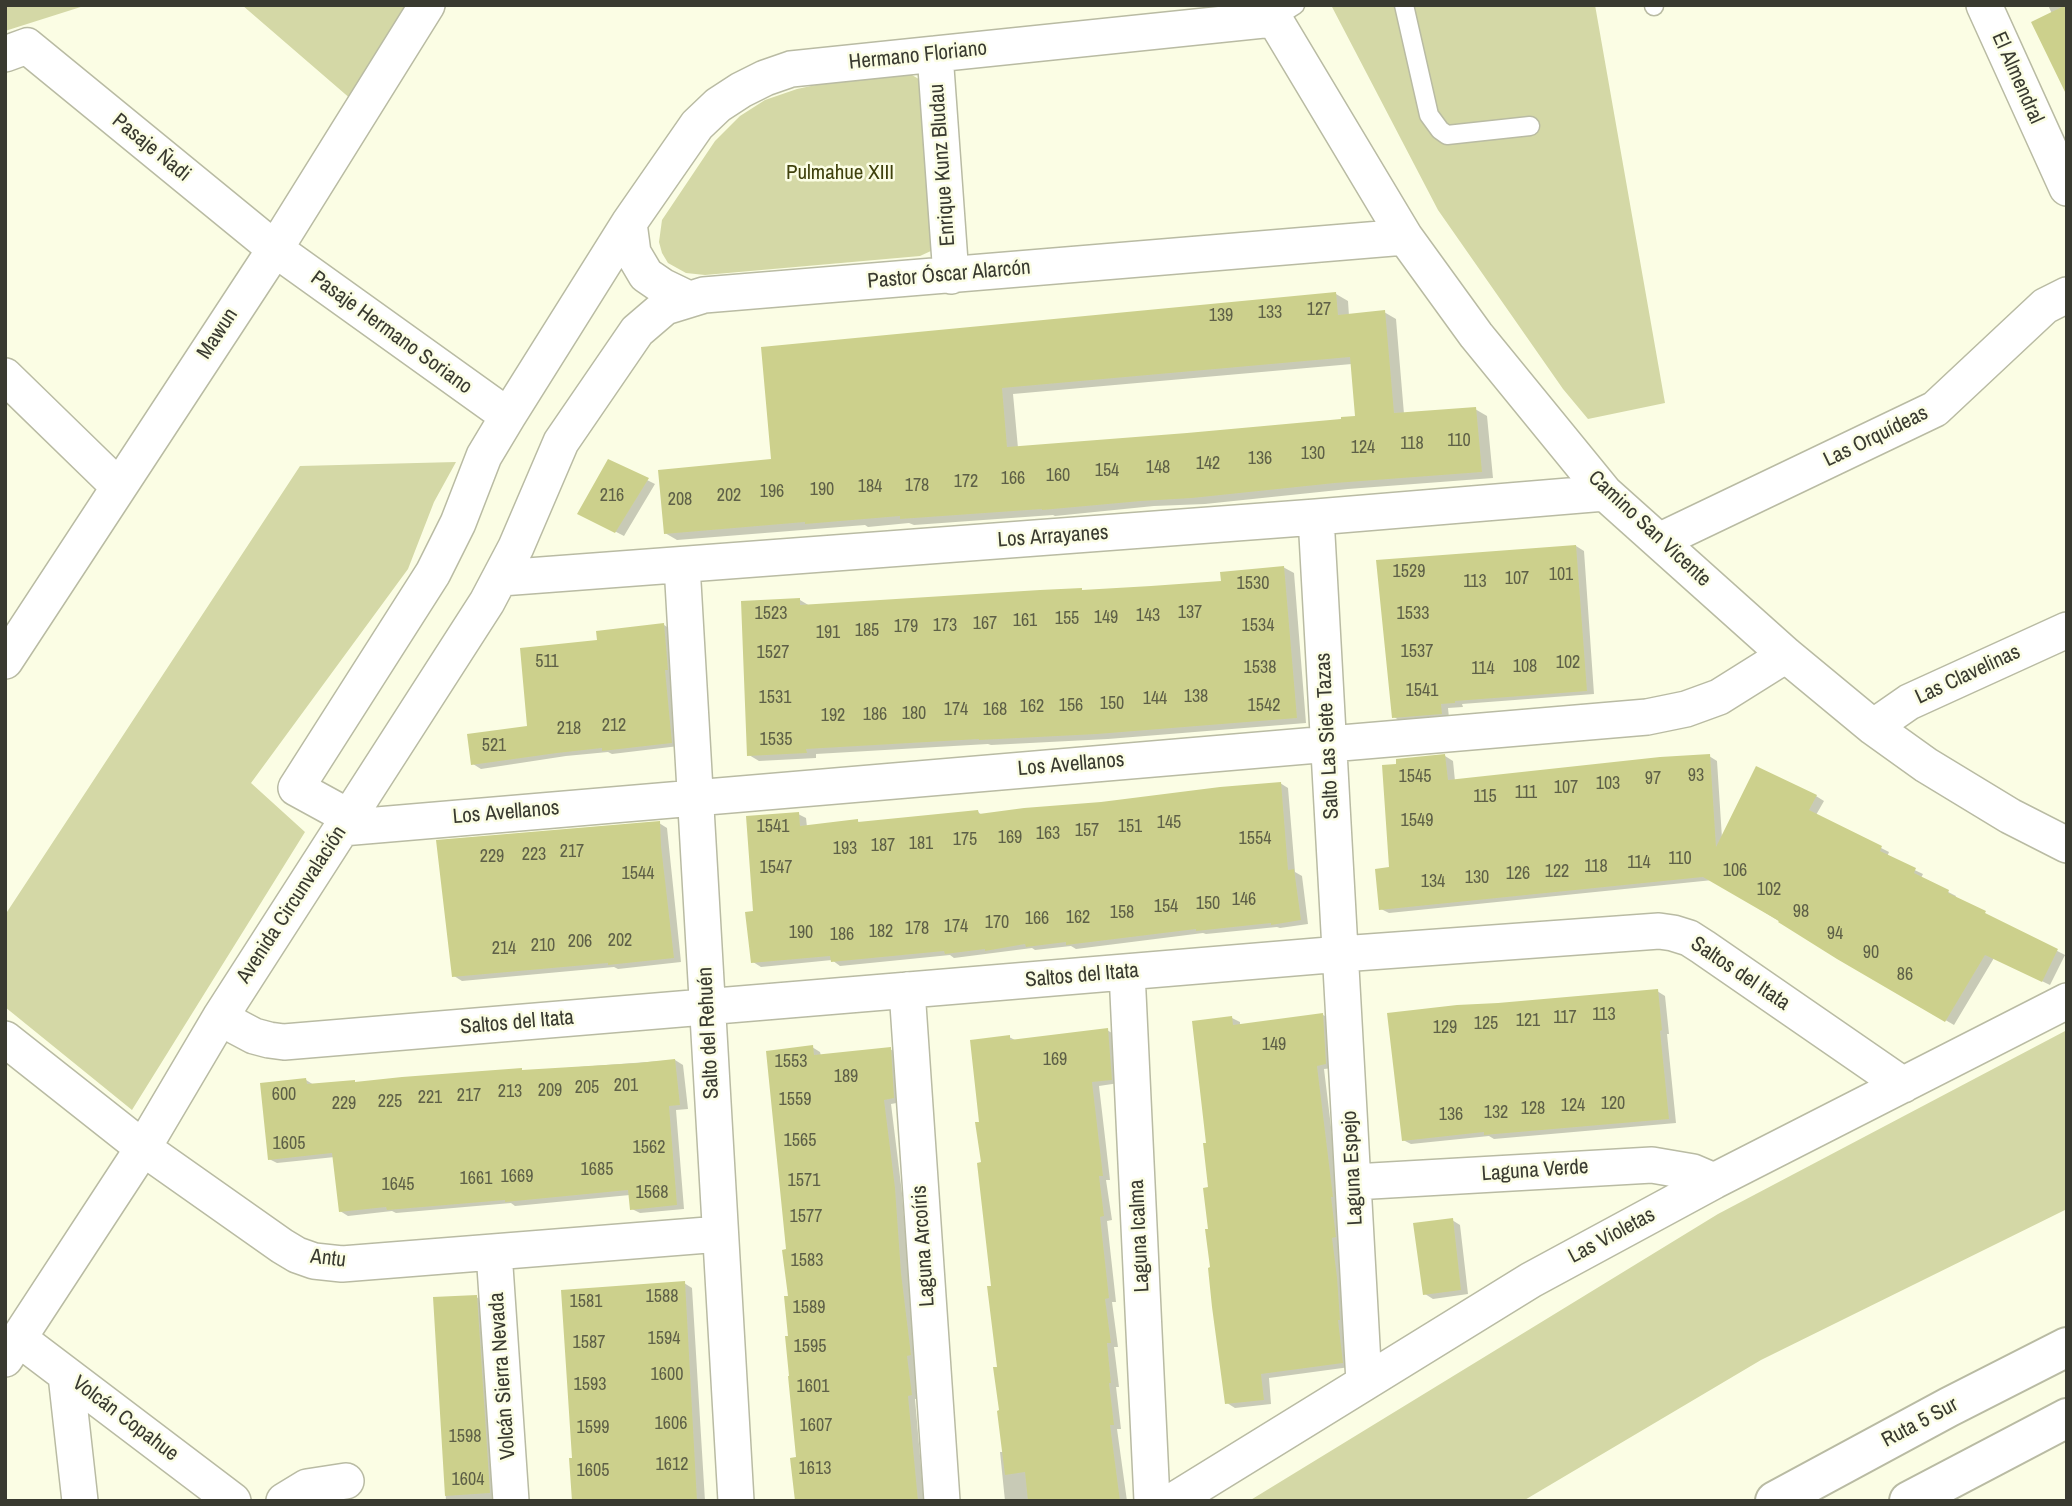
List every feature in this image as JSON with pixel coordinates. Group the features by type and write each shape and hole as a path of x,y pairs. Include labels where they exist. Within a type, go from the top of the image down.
{"highway":[{"name":"Ruta 5 Sur","path":"1775,1501 1937,1413 2067,1347"},
{"path":"1909,1501 2067,1418"}],"street":[{"name":"Mawun","path":"5,661 275,249 427,5"},
{"name":"El Almendral","path":"1984,5 2067,188"},
{"name":"Hermano Floriano","path":"345,822 296,788 433,573 458,523 484,456 508,416 629,223 697,125 718,106 741,90 790,69 935,54 1278,10"},
{"name":"Camino San Vicente","path":"1278,10 1405,237 1475,335 1605,493 1786,655 1873,727 1926,765 2010,816 2067,845"},
{"name":"Pasaje Ñadi","path":"16,50 275,249"},
{"name":"Enrique Kunz Bludau","path":"935,54 951,275"},
{"path":"629,223 633,253 646,275 689,299"},
{"name":"Pastor Óscar Alarcón","path":"561,442 637,331 665,307 704,295 1405,237"},
{"name":"Pasaje Hermano Soriano","path":"275,249 508,416"},
{"name":"Las Orquídeas","path":"1659,541 1935,409 2045,306 2067,295"},
{"path":"5,376 118,486"},
{"name":"Avenida Circunvalación","path":"11,1349 143,1148 221,1016 501,578 561,442"},
{"name":"Los Arrayanes","path":"501,578 1605,493"},
{"name":"Salto Las Siete Tazas","path":"1316,517 1341,954"},
{"name":"Salto del Rehuén","path":"682,565 736,1501"},
{"name":"Las Clavelinas","path":"1873,727 1909,702 2067,630"},
{"name":"Los Avellanos","path":"345,822 695,796 1667,715 1719,697 1786,655"},
{"name":"Saltos del Itata","path":"221,1016 254,1036 284,1042 1341,954 1644,932 1673,933 1689,938 1703,947 1903,1085"},
{"name":"Laguna Espejo","path":"1341,954 1364,1382"},
{"name":"Laguna Icalma","path":"1127,972 1152,1501"},
{"name":"Laguna Arcoíris","path":"907,990 942,1501"},
{"name":"Las Violetas","path":"1173,1501 1531,1280 1714,1181 2067,1001"},
{"name":"Antu","path":"5,1039 143,1148 282,1246 314,1261 342,1264 720,1234"},
{"name":"Laguna Verde","path":"1354,1182 1652,1165 1693,1172 1714,1181"},
{"name":"Volcán Sierra Nevada","path":"494,1252 511,1501"},
{"name":"Volcán Copahue","path":"11,1349 66,1375 233,1501"},
{"path":"66,1375 80,1501"},
{"path":"284,1501 307,1488 346,1481"}],"lane":[{"path":"1404,5 1429,115 1440,130 1447,135 1530,126"}],"green space":[{"path":"5,5 87,5 5,31"},
{"path":"242,5 406,5 352,100"},
{"path":"1331,5 1595,5 1665,403 1588,419 1563,389 1438,210"},
{"name":"Pulmahue XIII","path":"912,75 922,81 933,250 920,256 705,275 686,273 668,263 659,242 662,220 715,141 740,116 765,100 797,89 825,83"},
{"path":"456,462 434,502 408,569 251,783 305,832 132,1110 5,1007 5,915 300,466"},
{"path":"2067,1030 2067,1209 1761,1360 1523,1501 1249,1501 1718,1214"}],"building":[{"path":"2067,5 2067,96 2031,22"},
{"path":"1336,292 1338,315 1385,310 1394,413 1476,407 1482,472 1042,510 805,522 664,534 658,470 771,459 761,347","holes":["1350,357 1355,416 1007,447 1002,388"]},
{"path":"608,459 649,478 615,533 577,514"},
{"path":"1576,545 1587,691 1455,701 1441,704 1442,714 1392,718 1376,560"},
{"path":"1284,566 1297,718 1097,734 806,749 807,753 747,756 741,601 800,598 800,605 1151,586 1221,581 1220,572"},
{"path":"664,623 668,670 665,670 672,743 602,751 602,748 471,765 467,734 527,726 520,648 597,640 596,631"},
{"path":"1445,754 1448,780 1710,754 1716,847 1756,766 1817,795 1809,810 1882,846 1880,851 1916,868 1914,873 1949,890 1948,893 2058,949 2042,982 1985,955 1945,1022 1703,877 1379,910 1375,869 1389,867 1382,765 1396,764 1396,759"},
{"path":"1281,782 1288,870 1294,869 1301,920 1271,925 1196,929 1066,945 1066,942 1026,947 1025,944 985,951 945,954 944,951 831,962 830,956 751,963 745,912 753,911 746,816 799,812 800,826 978,810 979,814"},
{"path":"660,821 674,958 452,977 436,840"},
{"path":"1658,989 1669,1119 1484,1135 1484,1132 1402,1141 1387,1013"},
{"path":"1323,1013 1326,1064 1317,1066 1333,1197 1336,1237 1332,1238 1343,1363 1261,1374 1264,1400 1225,1404 1208,1268 1205,1229 1208,1229 1203,1188 1208,1187 1203,1143 1206,1143 1192,1021 1232,1016 1233,1025"},
{"path":"1108,1028 1112,1080 1092,1082 1103,1176 1099,1176 1104,1216 1100,1217 1109,1298 1105,1299 1111,1343 1107,1343 1114,1425 1110,1425 1120,1501 1028,1501 1025,1472 1005,1475 993,1367 997,1367 987,1286 991,1286 977,1163 981,1162 975,1122 979,1122 970,1040 1010,1035 1010,1040"},
{"path":"813,1045 814,1055 891,1047 894,1098 884,1100 911,1355 907,1356 912,1395 908,1396 918,1501 795,1501 790,1458 796,1457 785,1336 788,1336 784,1296 788,1296 782,1250 786,1249 766,1051"},
{"path":"675,1059 680,1105 669,1106 677,1205 630,1210 628,1190 505,1202 387,1210 386,1207 339,1212 332,1153 268,1160 260,1083 306,1078 307,1084 355,1082"},
{"path":"1453,1218 1461,1290 1423,1295 1413,1223"},
{"path":"685,1281 697,1501 572,1501 569,1458 572,1458 561,1290"},
{"path":"477,1295 490,1493 445,1496 433,1297"}]}
